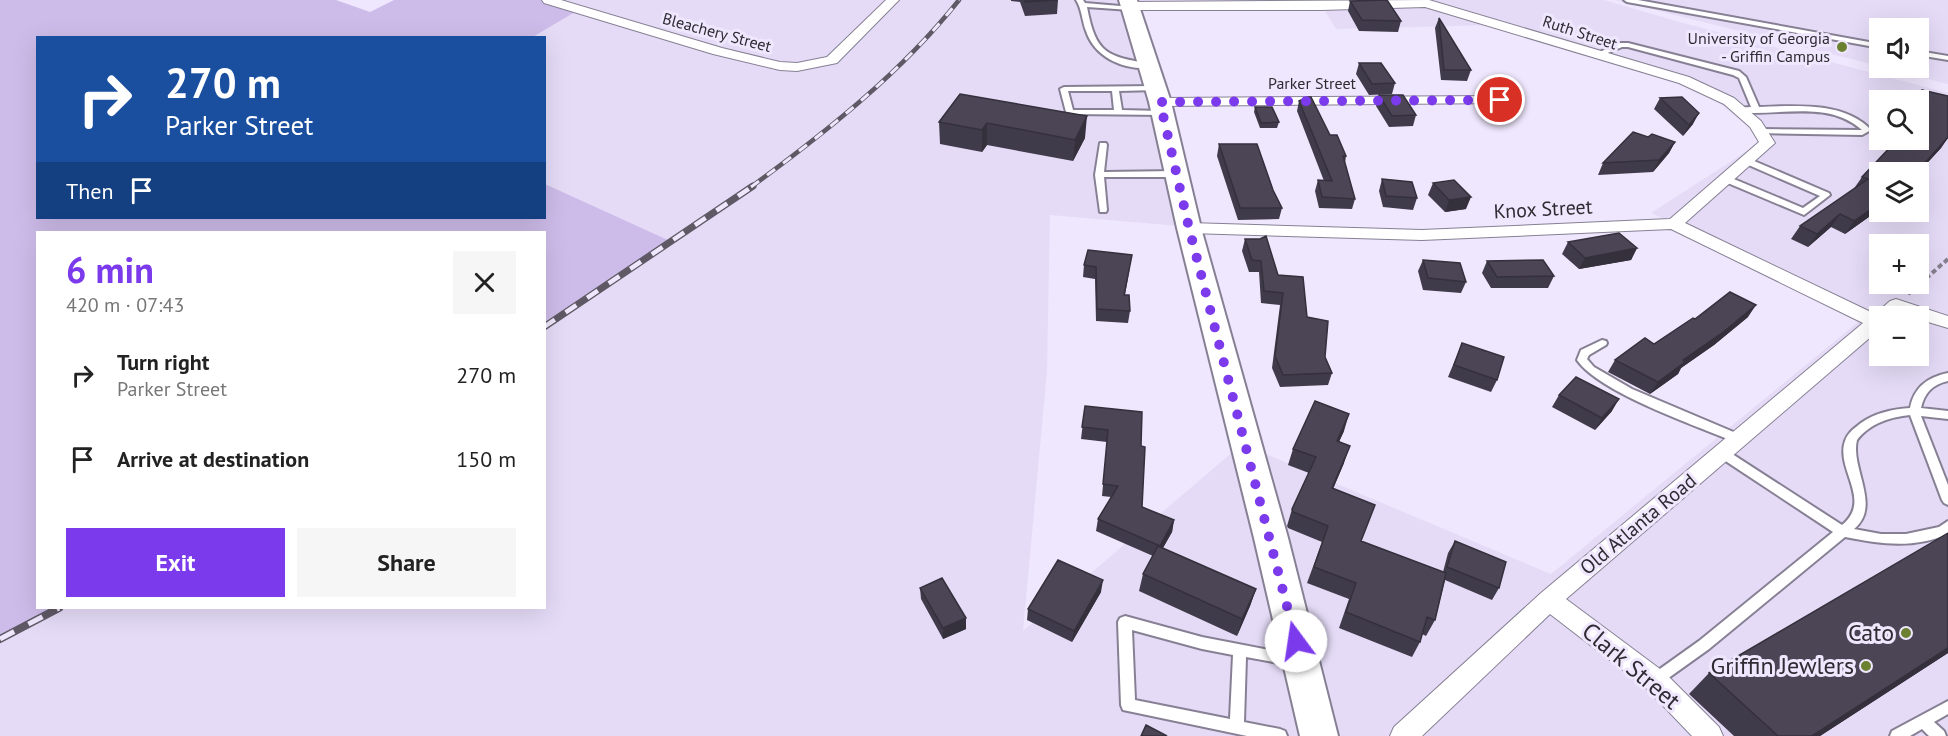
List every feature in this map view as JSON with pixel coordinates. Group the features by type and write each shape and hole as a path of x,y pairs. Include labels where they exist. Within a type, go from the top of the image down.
{"main road":[{"path":"1129,5 1156,92 1189,228 1302,661 1319,736"}],"street":[{"name":"Bleachery Street","path":"548,0 718,51 780,66 810,65 832,60 893,0"},
{"name":"Ruth Street","path":"1129,5 1426,3 1500,23 1684,80 1729,101 1756,124 1760,131"},
{"name":"Parker Street","path":"1156,92 1500,100"},
{"path":"1674,224 1767,143 1760,131"},
{"name":"Knox Street","path":"1189,228 1422,235 1674,224 1869,309"},
{"name":"Knox Street","path":"1929,320 1948,321"},
{"name":"Old Atlanta Road","path":"1403,736 1549,600 1869,329"},
{"name":"Clark Street","path":"1549,600 1655,680 1710,736"}],"lane":[{"path":"1627,0 1869,44"},
{"path":"1129,5 1081,3 1086,28 1092,42 1113,59 1125,64 1156,92"},
{"path":"1598,55 1621,45 1628,45 1736,73 1742,77 1756,110"},
{"path":"1929,55 1948,58"},
{"path":"1118,112 1096,101 1115,88 1156,92"},
{"path":"1115,88 1118,112"},
{"path":"1118,112 1156,92"},
{"path":"1739,110 1834,112 1850,116 1868,130 1862,133 1760,131"},
{"path":"1103,145 1099,175 1104,210"},
{"path":"1726,179 1804,212 1826,195 1747,161"},
{"path":"1099,175 1176,174"},
{"path":"1602,343 1585,353 1582,360 1588,370 1624,389 1739,439"},
{"path":"1948,377 1935,380 1923,389 1915,412 1948,500"},
{"path":"1655,680 1704,645 1854,522 1861,510 1861,498 1850,446 1853,436 1868,422 1888,412 1948,415"},
{"path":"1722,453 1841,531 1881,539 1906,539 1943,531 1948,525"},
{"path":"1280,736 1128,705 1125,622 1202,643 1302,661"},
{"path":"1237,728 1240,650"},
{"path":"1897,736 1948,707"},
{"path":"1923,721 1940,736"}],"path":[{"path":"1895,306 1948,259"}],"shaded area":[{"path":"0,0 336,0 370,12 394,0 550,0 580,9 534,36 36,36 36,219 546,219 546,184 668,240 546,321 546,231 36,231 36,609 59,609 0,640"},
{"path":"550,0 1604,0 1869,72 1869,78 1891,78 1948,93 1948,736 0,736 0,640 59,609 546,609 546,321 668,240 546,184 546,36 533,36 579,9","holes":["1322,6 1336,29 1496,25 1709,94 1764,140 1651,213 1868,314 1551,574 1242,444 1023,631 1047,371 1050,215 1190,227 1129,7"]},
{"name":"University of Georgia - Griffin Campus","path":"1615,0 1948,0 1948,84 1924,78 1929,78 1929,18 1869,18 1869,64"}],"building":[{"path":"1025,0 1058,0 1025,2"},
{"path":"1387,0 1401,21 1362,20 1350,1"},
{"path":"1439,18 1471,70 1444,70"},
{"path":"1359,63 1381,63 1395,83 1372,84"},
{"path":"1929,92 1948,96 1948,137 1926,162 1876,162 1888,150 1929,150"},
{"path":"960,94 1087,116 1075,140 987,123 982,130 939,122"},
{"path":"1379,95 1403,95 1416,115 1392,116"},
{"path":"1311,97 1330,135 1337,135 1346,156 1343,156 1355,199 1322,197 1318,180 1332,181 1299,101"},
{"path":"1682,97 1699,113 1689,125 1660,98"},
{"path":"1255,107 1272,107 1279,122 1261,123"},
{"path":"1633,132 1648,137 1652,134 1675,142 1659,160 1603,163"},
{"path":"1219,144 1257,144 1273,190 1282,208 1240,208"},
{"path":"1869,170 1869,211 1854,221 1840,214 1817,234 1800,226 1868,179 1862,177"},
{"path":"1382,179 1412,182 1417,198 1386,196"},
{"path":"1454,180 1471,197 1449,200 1433,183"},
{"path":"1619,233 1637,248 1585,258 1568,242"},
{"path":"1266,236 1278,275 1303,277 1307,317 1328,321 1325,357 1332,373 1283,375 1275,356 1283,293 1264,291 1261,261 1252,260 1245,239 1260,239"},
{"path":"1088,250 1132,255 1124,295 1129,295 1130,311 1097,309 1096,267 1084,265"},
{"path":"1423,260 1460,263 1466,282 1428,278"},
{"path":"1543,260 1554,276 1497,277 1487,261"},
{"path":"1730,292 1756,305 1722,333 1683,360 1685,362 1658,382 1615,360 1645,338 1654,344 1693,318 1695,319"},
{"path":"1462,343 1504,357 1497,380 1454,365"},
{"path":"1576,377 1619,399 1602,418 1559,395"},
{"path":"1315,401 1349,414 1337,441 1350,446 1332,488 1375,505 1361,541 1446,573 1435,620 1427,617 1420,642 1346,612 1356,583 1314,567 1328,526 1293,512 1292,509 1316,457 1293,449"},
{"path":"1085,406 1142,412 1141,446 1145,447 1142,507 1174,520 1160,546 1098,519 1118,486 1103,484 1108,430 1082,427"},
{"path":"1948,533 1948,648 1812,736 1778,736 1709,673"},
{"path":"1455,541 1506,562 1499,588 1447,567"},
{"path":"1158,546 1256,589 1242,619 1143,574"},
{"path":"1058,560 1103,580 1074,631 1028,609"},
{"path":"942,578 966,618 943,628 920,588"},
{"path":"1146,725 1167,736 1141,736"}],"railway":[{"path":"751,187 807,145 887,77 913,52 959,0"},
{"path":"546,326 753,186"},
{"path":"0,639 57,609"}],"place":[{"name":"University of Georgia - Griffin Campus","path":"1842,47"},
{"name":"Cato","path":"1906,633"},
{"name":"Griffin Jewlers","path":"1866,666"}],"route":[{"path":"1296,641 1189,228 1160,102 1500,100"}]}
